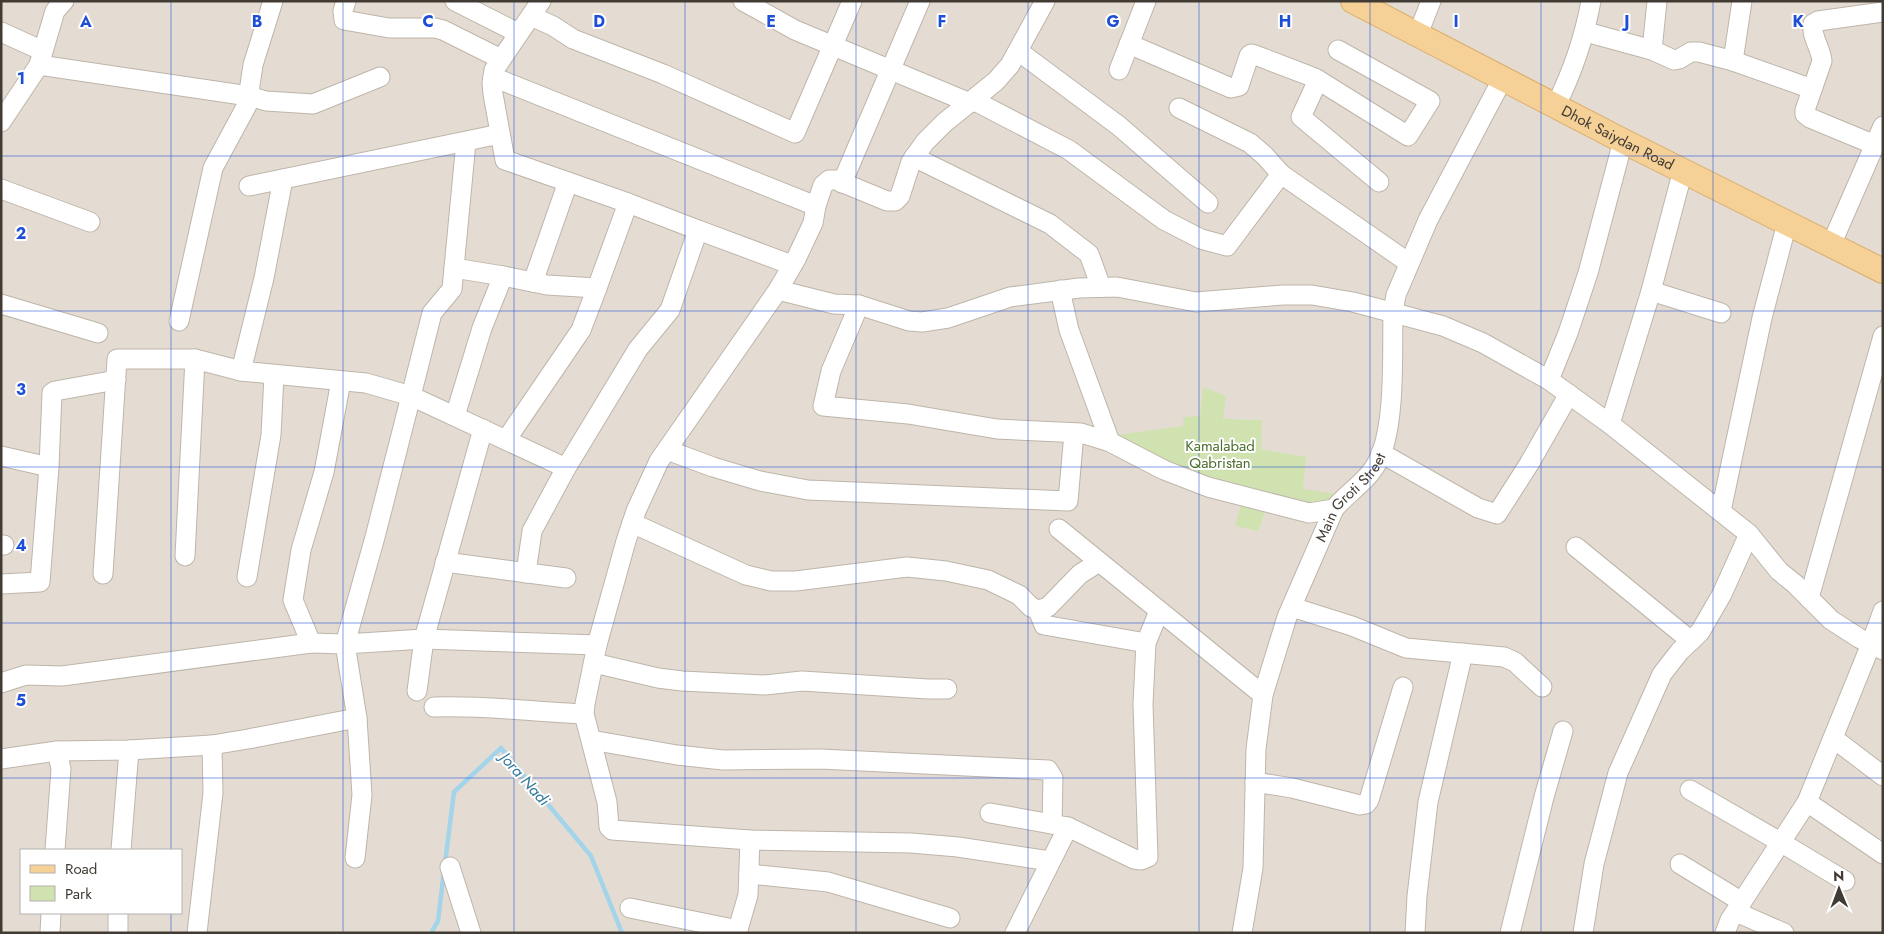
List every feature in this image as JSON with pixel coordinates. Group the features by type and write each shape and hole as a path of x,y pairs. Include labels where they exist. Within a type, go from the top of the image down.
{"main road":[{"name":"Dhok Saiydan Road","path":"1353,1 1623,141 1883,271"}],"street":[{"path":"1,122 41,58 55,11 64,1"},
{"path":"179,321 213,168 246,105 253,65 273,1"},
{"path":"346,1 343,12 344,20 389,28 435,28 443,30 500,59"},
{"path":"455,1 518,34"},
{"path":"743,1 795,30 972,102 1069,150 1164,220 1201,239 1228,246 1281,174"},
{"path":"792,265 628,203 505,160 493,94 494,70 536,9 552,26 573,39 663,74 791,133 795,133 852,1"},
{"path":"842,183 920,1"},
{"path":"1044,1 1006,70 972,102 944,124 914,157 900,196 895,201 887,201 842,183 829,180 824,185 816,206 813,223 778,290 659,461 632,523 596,654 584,714 607,802 609,828 612,830 750,840 911,843 958,847 1050,861"},
{"path":"1119,70 1146,1"},
{"path":"1418,34 1431,1"},
{"path":"1556,105 1570,77 1586,32 1591,1"},
{"path":"1652,50 1657,1"},
{"path":"1733,61 1746,2"},
{"path":"1831,245 1879,139 1810,118 1805,114 1822,61 1822,56 1812,30 1813,24 1818,21 1883,12"},
{"path":"1,32 41,58 249,96 266,101 313,104 380,77"},
{"path":"1586,32 1652,50 1674,60 1691,52 1733,61 1812,89"},
{"path":"1129,44 1231,88 1239,86 1251,54 1318,80 1408,136 1430,101 1338,50"},
{"path":"1018,51 1119,126 1208,203"},
{"path":"493,77 816,206"},
{"name":"Main Groti Street","path":"1242,933 1253,868 1256,749 1263,695 1292,607 1334,509 1368,476 1378,461 1390,415 1393,312 1396,294 1428,220 1503,78"},
{"path":"1318,80 1302,117 1379,182"},
{"path":"1179,108 1250,143 1281,174 1409,263"},
{"path":"249,186 500,134"},
{"path":"1549,380 1588,273 1623,141"},
{"path":"355,858 362,796 357,718 344,644 375,537 432,313 452,289 466,142"},
{"path":"914,157 1050,224 1089,254 1101,287"},
{"path":"1610,424 1651,291 1683,170"},
{"path":"241,371 264,278 283,179"},
{"path":"533,282 568,182"},
{"path":"1,189 90,222"},
{"path":"506,440 582,330 628,203"},
{"path":"1721,511 1762,318 1787,223"},
{"path":"526,573 532,530 566,468 638,349 670,310 698,230"},
{"path":"454,268 547,285 597,288"},
{"path":"455,416 482,328 503,276"},
{"path":"778,290 834,304 859,305 910,322 948,318 1010,297 1060,290 1117,287 1196,302 1283,295 1312,295 1353,302 1443,326 1483,343 1549,380 1610,424 1749,534 1779,571 1831,620 1877,647"},
{"path":"1060,290 1070,330 1110,442"},
{"path":"1651,291 1721,313"},
{"path":"1,304 98,333"},
{"path":"859,305 831,371 823,406 908,414 997,429 1080,433 1110,442 1164,470 1208,487 1309,513 1334,509"},
{"path":"1809,598 1883,336"},
{"path":"103,574 117,359 195,359 241,371 366,384 412,396 566,468"},
{"path":"185,556 195,359"},
{"path":"247,577 271,436 274,374"},
{"path":"1,584 40,582 50,467 52,393 116,380"},
{"path":"311,643 293,600 301,550 324,472 340,381"},
{"path":"1381,453 1478,508 1498,514 1569,394"},
{"path":"417,691 424,639 483,429"},
{"path":"667,450 713,468 760,481 808,490 1068,501 1074,433"},
{"path":"1,456 50,467"},
{"path":"632,523 746,575 771,581 796,581 907,568 946,571 988,580 1019,595 1031,607 1038,610 1048,607 1080,574 1099,562"},
{"path":"1059,529 1263,695"},
{"path":"1583,933 1594,864 1618,773 1662,674 1700,632 1722,594 1749,534"},
{"path":"1576,547 1691,641"},
{"path":"445,562 566,578"},
{"path":"1292,607 1352,626 1406,648 1504,657 1515,662 1542,688"},
{"path":"1038,610 1044,626 1146,643"},
{"path":"990,813 1060,825 1134,859 1141,860 1148,857 1143,704 1146,643 1159,611"},
{"path":"1725,933 1739,907 1807,802 1833,738 1877,647 1883,611"},
{"path":"1,683 26,675 62,676 311,643 344,644 424,639 596,654 658,678 682,681 765,685 802,682 947,689"},
{"path":"1414,933 1428,802 1463,653"},
{"path":"1255,782 1366,804 1369,800 1403,687"},
{"path":"434,707 468,706 528,712 584,714"},
{"path":"1,759 58,751 129,750 212,744 256,738 357,718"},
{"path":"1510,933 1544,797 1563,731"},
{"path":"1833,738 1880,769"},
{"path":"590,740 677,755 723,760 820,759 1048,770 1053,778 1060,825 1050,861 1015,933"},
{"path":"197,933 213,793 212,744"},
{"path":"121,849 129,750"},
{"path":"56,849 61,769 58,751"},
{"path":"1690,790 1845,882"},
{"path":"1807,802 1883,854"},
{"path":"630,908 737,932 748,895 750,840"},
{"path":"1680,864 1739,907 1784,933"},
{"path":"450,867 471,933"},
{"path":"749,874 828,882 950,918"},
{"path":"50,933 51,914"},
{"path":"118,914 118,933"}],"shaded area":[{"path":"1,1 1883,1 1883,933 1,933"}],"green space":[{"name":"Kamalabad Qabristan","path":"1203,387 1226,396 1223,419 1262,420 1261,449 1306,457 1303,489 1336,494 1326,511 1268,505 1258,531 1235,526 1243,498 1145,469 1117,435 1183,426 1184,417 1200,416"}],"waterway":[{"name":"Jora Nadi","path":"445,863 454,792 501,748 591,856 622,933"},
{"name":"Jora Nadi","path":"431,933 438,921 444,871"}]}
